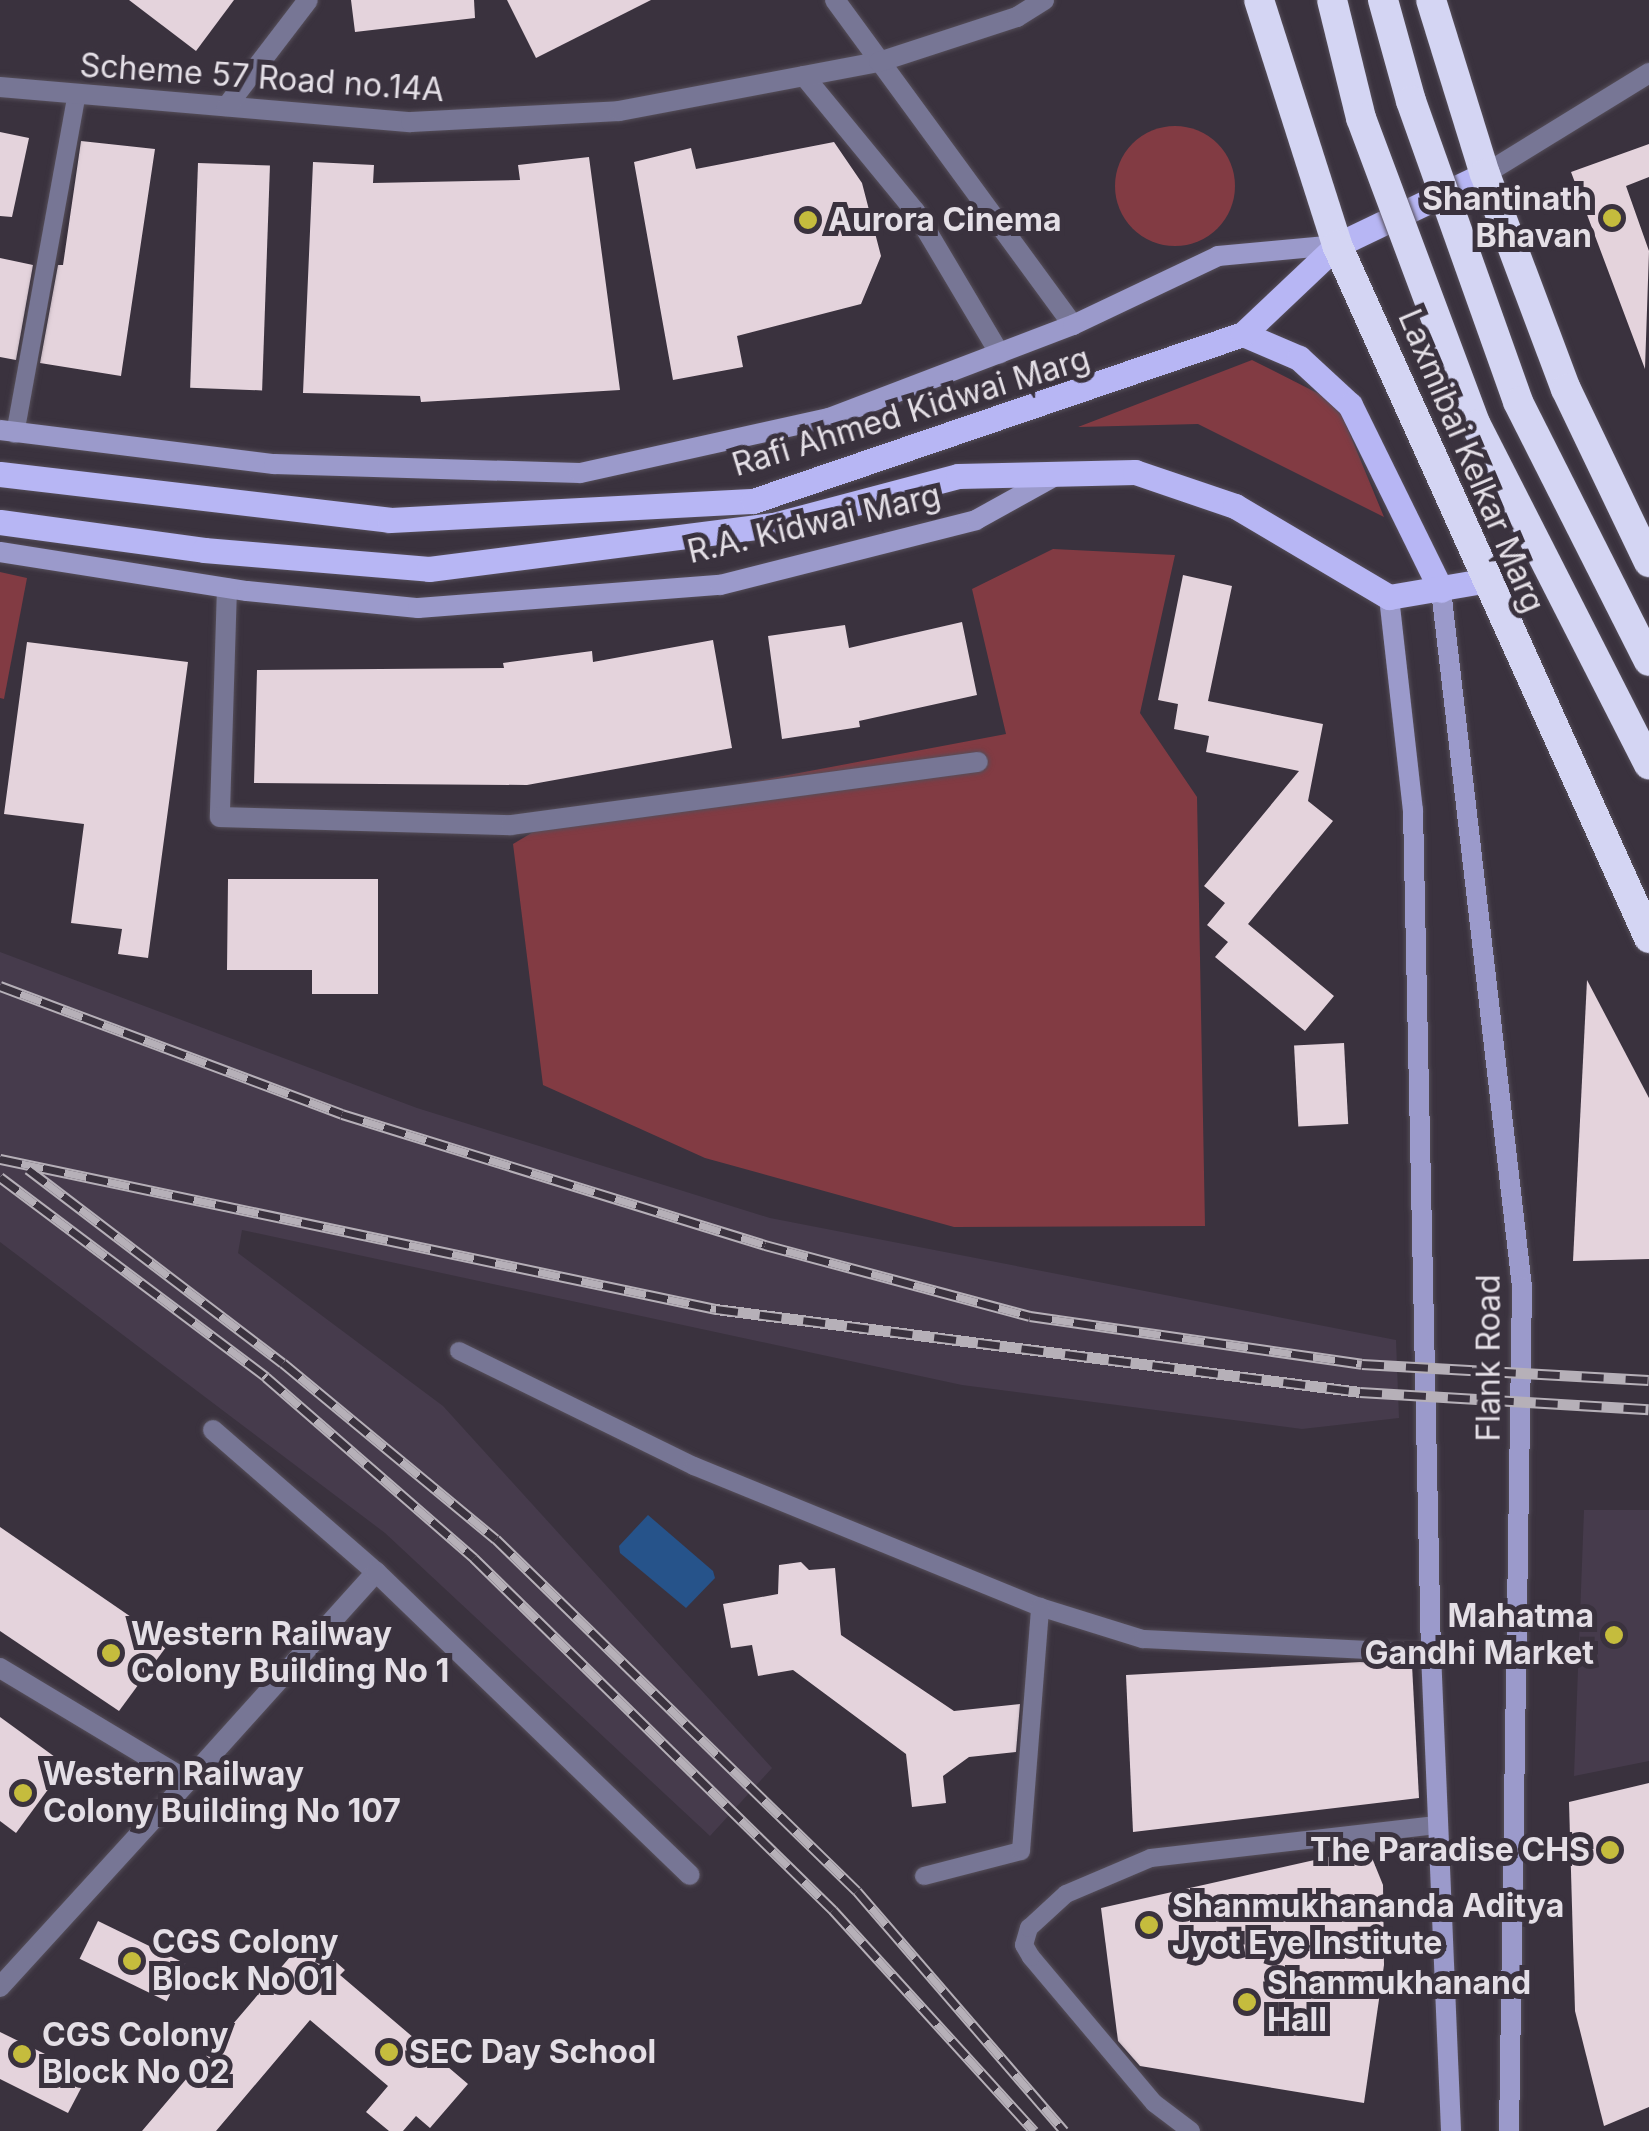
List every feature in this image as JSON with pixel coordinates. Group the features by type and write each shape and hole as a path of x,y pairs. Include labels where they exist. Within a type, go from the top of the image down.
{"highway":[{"name":"Laxmibai Kelkar Marg","path":"1258,0 1336,245 1483,580 1649,938"},
{"path":"1332,0 1361,118 1476,425 1649,765"},
{"path":"1384,0 1411,102 1518,402 1649,661"},
{"path":"1431,0 1485,174 1566,389 1649,562"}],"main road":[{"name":"Rafi Ahmed Kidwai Marg","path":"0,474 389,520 753,502 1242,334 1336,245 1485,174"},
{"path":"1242,334 1300,358 1350,405 1441,590"},
{"name":"R.A. Kidwai Marg","path":"1060,474 1135,472 1234,506 1390,597"},
{"path":"0,522 204,550 429,569 773,525 958,476 1060,474"},
{"path":"1390,597 1483,580"}],"street":[{"path":"227,106 308,0"},
{"path":"835,0 1073,324"},
{"name":"Scheme 57 Road no.14A","path":"0,87 76,97 410,122 619,111 879,62 1017,17 1044,0"},
{"path":"1485,174 1649,73"},
{"path":"804,76 915,210 1000,354"},
{"path":"7,432 274,464 580,473 829,418 1073,324 1218,256 1336,245"},
{"name":"R.A. Kidwai Marg","path":"0,552 228,588 418,608 720,585 976,520 1060,474"},
{"path":"228,588 220,817 512,825 978,762"},
{"name":"Flank Road","path":"1441,590 1522,1287 1509,2131"},
{"path":"1390,597 1414,810 1431,1653 1451,2131"},
{"path":"213,1430 376,1572 690,1874"},
{"path":"0,1987 376,1572"},
{"path":"0,1668 188,1781"}],"lane":[{"path":"7,432 76,97"},
{"path":"459,1351 694,1466 1040,1607 1143,1639 1431,1653"},
{"path":"924,1876 1021,1850 1040,1607"},
{"path":"1191,2131 1154,2103 1031,1957 1024,1945 1029,1928 1066,1894 1151,1858 1438,1825"}],"shaded area":[{"path":"1175,126 1198,131 1217,144 1230,163 1235,186 1230,209 1217,228 1198,241 1175,246 1152,241 1133,228 1120,209 1115,186 1120,163 1133,144 1152,131"},
{"path":"1252,360 1337,403 1384,517 1198,424 1078,427"},
{"path":"1053,549 1175,555 1140,713 1197,797 1205,1226 954,1227 705,1158 543,1085 513,844 555,819 1006,734 972,589"},
{"path":"0,572 27,578 4,699 0,698"},
{"path":"0,952 417,1108 770,1218 1396,1340 1399,1418 1302,1429 962,1385 242,1230 238,1253 443,1406 772,1768 710,1836 385,1533 0,1242"},
{"name":"Mahatma Gandhi Market","path":"1584,1510 1649,1510 1649,1761 1574,1776"}],"water":[{"path":"648,1515 713,1571 715,1578 686,1608 620,1553 619,1546"}],"building":[{"path":"129,0 234,0 196,51"},
{"path":"351,0 474,0 475,18 355,32"},
{"path":"507,0 651,0 536,58"},
{"path":"0,132 29,138 12,217 0,216"},
{"path":"81,141 155,149 121,376 40,363 58,265 63,265"},
{"path":"834,142 862,183 881,256 861,304 737,336 743,367 673,380 634,162 691,148 696,169"},
{"name":"Shantinath Bhavan","path":"1649,144 1649,177 1626,186 1649,251 1645,369 1571,172"},
{"path":"589,157 620,390 421,402 420,396 303,393 313,162 374,165 373,183 520,180 518,165"},
{"path":"198,163 270,166 262,390 190,388"},
{"path":"0,258 33,265 16,360 0,357"},
{"path":"1183,575 1232,586 1208,701 1323,724 1308,801 1333,821 1248,924 1334,996 1305,1031 1215,957 1228,942 1207,925 1225,903 1204,886 1299,771 1206,752 1209,736 1174,729 1178,704 1158,700"},
{"path":"962,622 977,695 859,721 860,727 782,739 768,636 845,625 849,648"},
{"path":"713,640 732,748 527,785 254,783 257,670 504,668 503,663 592,651 593,662"},
{"path":"27,642 188,662 148,958 118,954 122,929 71,923 84,824 4,814"},
{"path":"228,879 378,879 378,994 312,994 312,970 227,970"},
{"path":"1587,980 1649,1098 1649,1259 1573,1261"},
{"path":"1344,1043 1348,1124 1298,1127 1294,1046"},
{"path":"0,1527 169,1643 119,1711 0,1631"},
{"path":"801,1562 809,1570 835,1568 841,1635 954,1711 1020,1704 1016,1752 969,1757 943,1776 946,1803 912,1807 906,1754 793,1670 758,1676 752,1645 731,1648 723,1604 778,1594 779,1565"},
{"path":"1360,1662 1412,1665 1419,1798 1133,1832 1126,1675"},
{"name":"Western Railway Colony Building No 107","path":"0,1717 66,1765 16,1833 0,1821"},
{"path":"1649,1783 1649,2107 1604,2126 1575,2011 1569,1802"},
{"name":"Shanmukhanand Hall","path":"1368,1848 1383,1885 1384,1965 1364,2103 1140,2066 1118,2041 1101,1908"},
{"name":"CGS Colony Block No 01","path":"98,1921 185,1964 167,2001 80,1959"},
{"name":"SEC Day School","path":"307,1937 345,1970 340,1975 468,2084 430,2128 416,2116 403,2131 389,2131 366,2112 388,2086 310,2020 216,2131 142,2131"},
{"name":"CGS Colony Block No 02","path":"0,2032 88,2075 68,2113 0,2079"}],"railway":[{"path":"0,986 342,1114 765,1245 1030,1316 1362,1364 1649,1380"},
{"path":"0,1159 716,1309 1360,1392 1649,1409"},
{"path":"28,1169 283,1363 496,1539 857,1891 1064,2131"},
{"path":"0,1177 266,1377 474,1558 833,1910 1034,2131"}],"place":[{"name":"Shantinath Bhavan","path":"1612,218"},
{"name":"Aurora Cinema","path":"808,220"},
{"name":"Mahatma Gandhi Market","path":"1614,1635"},
{"name":"Western Railway Colony Building No 1","path":"111,1653"},
{"name":"Western Railway Colony Building No 107","path":"23,1793"},
{"name":"The Paradise CHS","path":"1610,1850"},
{"name":"Shanmukhananda Aditya Jyot Eye Institute","path":"1149,1925"},
{"name":"CGS Colony Block No 01","path":"132,1961"},
{"name":"Shanmukhanand Hall","path":"1247,2002"},
{"name":"SEC Day School","path":"389,2052"},
{"name":"CGS Colony Block No 02","path":"22,2054"}]}
